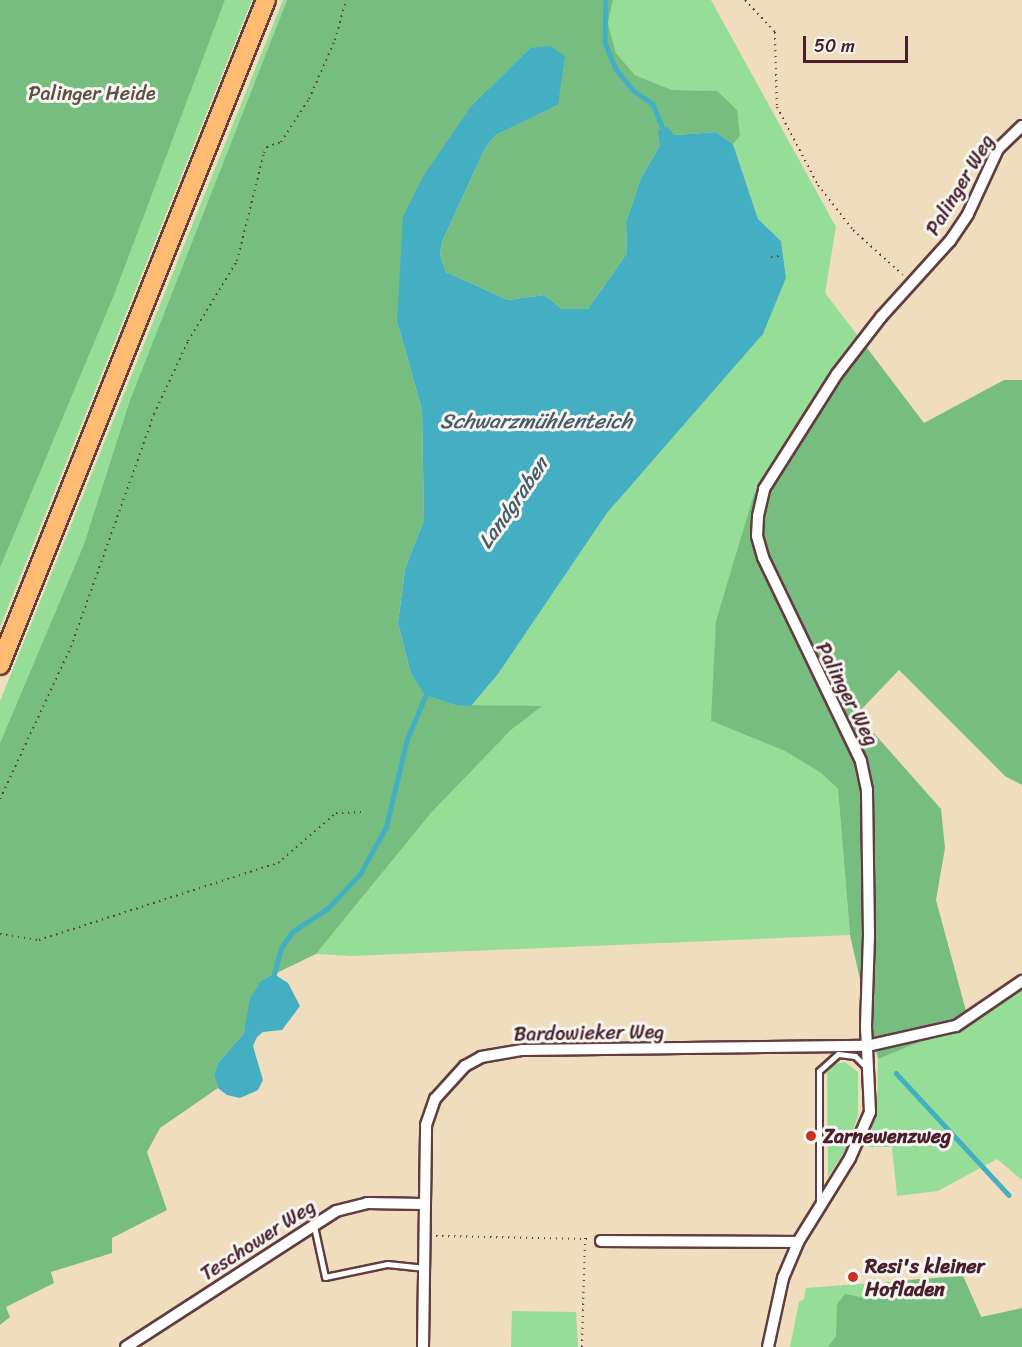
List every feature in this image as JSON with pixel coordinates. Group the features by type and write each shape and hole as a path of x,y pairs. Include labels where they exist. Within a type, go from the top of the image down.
{"main road":[{"path":"0,664 266,0"}],"street":[{"name":"Palinger Weg","path":"768,1347 783,1278 798,1242 819,1203 863,1135 870,1112 867,1046 867,790 861,761 763,557 757,536 758,516 764,489 837,374 908,287 950,241 968,214 998,149 1022,126"},
{"name":"Bardowieker Weg","path":"423,1347 423,1204 426,1125 435,1099 452,1076 481,1058 522,1050 867,1046 956,1026 1022,981"},
{"name":"Teschower Weg","path":"126,1347 314,1226 354,1204 423,1204"},
{"path":"601,1241 798,1242"}],"lane":[{"path":"819,1203 819,1071 830,1057 847,1053 862,1061 869,1077"},
{"path":"314,1226 325,1277 387,1264 423,1268"}],"path":[{"path":"0,799 71,646 154,414 188,341 237,261 264,153 267,147 281,142 309,99 335,40 346,0"},
{"path":"744,0 775,32 777,108 818,185 864,243 897,267 908,287"},
{"path":"771,257 783,255"},
{"path":"0,934 39,940 278,863 336,813 362,812"},
{"path":"423,1236 585,1238 601,1241"},
{"path":"582,1347 585,1238"}],"green space":[{"name":"Palinger Heide","path":"0,0 225,0 115,293 0,568"},
{"path":"225,0 252,0 0,627 0,568 115,293"},
{"path":"283,0 287,0 130,400 84,544 0,743 0,701"},
{"path":"287,0 613,0 608,23 616,53 635,75 672,90 717,91 737,110 740,136 733,144 716,132 674,135 660,145 641,178 626,222 627,253 588,309 562,309 544,295 508,300 446,272 440,254 442,242 485,148 496,135 558,105 530,48 472,105 397,321 422,410 424,520 405,569 398,623 411,674 426,695 455,705 542,706 511,730 431,813 316,954 262,980 244,1033 218,1063 214,1075 218,1088 160,1128 147,1152 167,1210 112,1238 112,1253 51,1272 54,1283 6,1307 10,1317 0,1325 0,743 84,544 130,400"},
{"path":"613,0 711,0 836,227 825,293 858,336 754,494 711,721 785,751 821,773 838,789 850,935 352,956 316,954 431,813 511,730 541,706 471,706 498,674 607,513 763,334 786,278 781,241 758,219 733,144 740,136 717,91 672,90 635,75 616,53 608,23"},
{"path":"858,336 924,423 1004,380 1022,380 1022,785 1005,776 899,670 857,714 941,809 945,848 936,900 969,1022 878,1059 850,935 838,789 821,773 785,751 711,721 716,621 754,494"},
{"path":"1022,985 1022,1180 997,1159 938,1191 897,1196 892,1147 867,1147 877,1106 878,1059 969,1022"},
{"path":"845,1062 858,1072 858,1115 848,1146 828,1177 827,1073 834,1064"},
{"path":"963,1276 995,1347 790,1347 799,1302 804,1299 806,1288"},
{"path":"963,1276 981,1317 1022,1308 1022,1347 828,1347 836,1336 837,1304 845,1294 875,1300 882,1298 895,1281"},
{"path":"512,1311 576,1312 578,1347 511,1347"}],"water":[{"name":"Schwarzmühlenteich","path":"550,46 565,56 558,105 496,135 485,148 442,242 440,254 446,272 508,300 544,295 562,309 588,309 627,253 626,222 641,178 660,145 658,130 668,127 674,135 716,132 733,144 758,219 781,241 786,278 763,334 607,513 498,674 471,706 455,705 425,695 411,674 398,623 405,569 424,520 422,410 397,321 403,217 424,175 472,105 530,48"},
{"path":"274,974 288,983 300,1006 282,1030 263,1032 257,1037 253,1046 263,1080 258,1090 240,1098 227,1095 218,1088 214,1075 218,1063 244,1033 250,998 262,980"}],"waterway":[{"name":"Landgraben","path":"606,0 605,42 616,69 633,90 653,104 665,133"},
{"name":"Landgraben","path":"274,974 281,948 292,932 327,909 360,874 386,827 407,739 427,692"},
{"path":"896,1073 1009,1195"}],"place":[{"name":"Zarnewenzweg","path":"811,1136"},
{"name":"Resi's kleiner Hofladen","path":"853,1277"}]}
